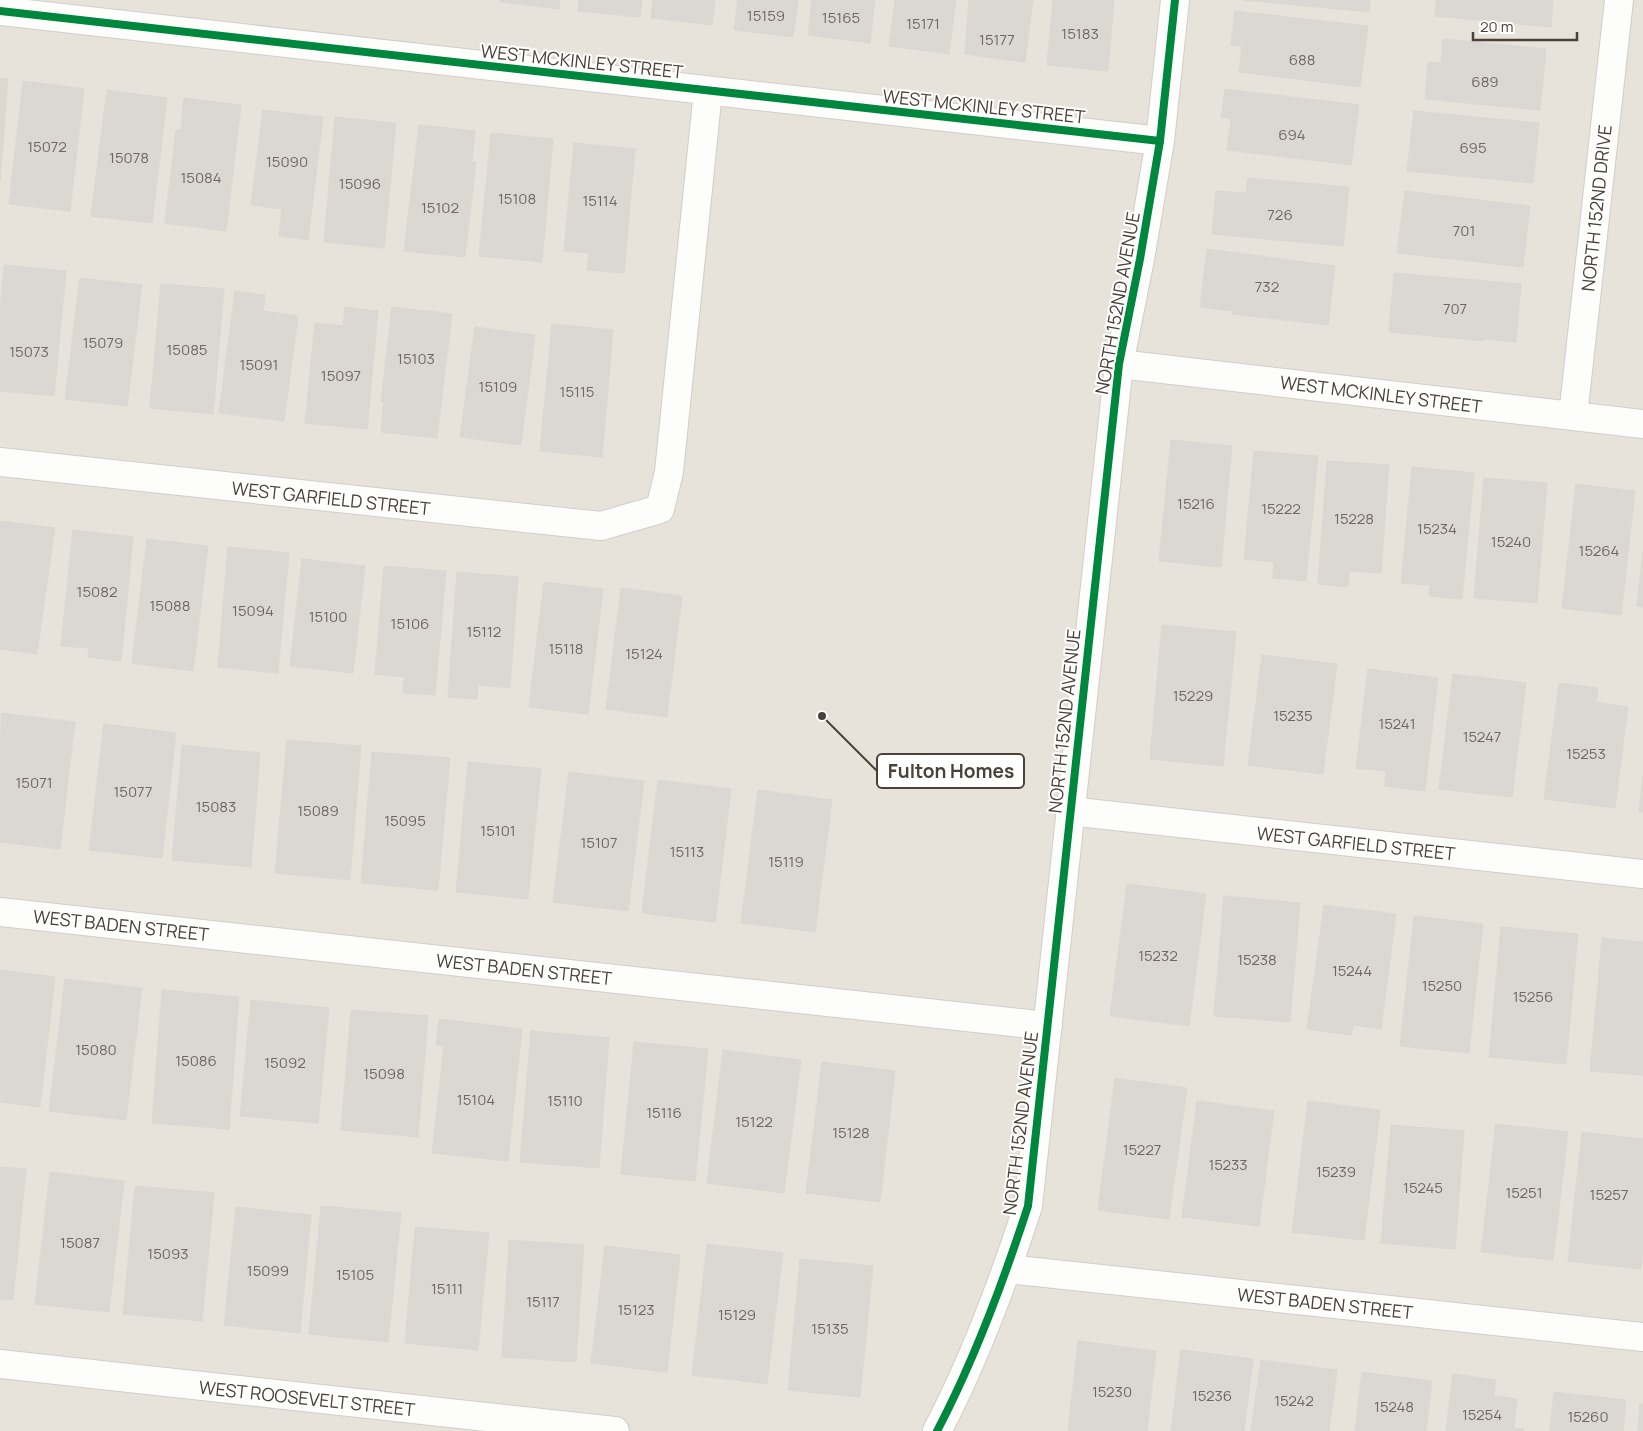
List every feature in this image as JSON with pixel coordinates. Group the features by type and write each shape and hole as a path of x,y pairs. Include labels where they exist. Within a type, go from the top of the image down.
{"street":[{"name":"NORTH 152ND AVENUE","path":"937,1431 961,1385 1008,1269 1028,1206 1069,811 1119,364 1140,259 1160,141 1175,0"},
{"name":"NORTH 152ND DRIVE","path":"1573,416 1619,0"},
{"name":"WEST MCKINLEY STREET","path":"0,11 1160,141"},
{"name":"WEST GARFIELD STREET","path":"0,462 600,526 660,509 669,472 708,90"},
{"name":"WEST MCKINLEY STREET","path":"1119,364 1643,424"},
{"name":"WEST GARFIELD STREET","path":"1069,811 1643,874"},
{"name":"WEST BADEN STREET","path":"0,912 1048,1026"},
{"name":"WEST BADEN STREET","path":"1008,1269 1643,1338"},
{"name":"WEST ROOSEVELT STREET","path":"0,1364 615,1431"}],"shaded area":[{"path":"0,0 1643,0 1643,1431 0,1431"}],"building":[{"path":"500,0 560,0 559,9 500,2"},
{"path":"579,0 642,0 640,17 578,11"},
{"path":"653,0 715,0 712,25 651,18"},
{"path":"738,0 798,0 793,37 734,30"},
{"path":"812,0 875,0 870,43 808,35"},
{"path":"895,0 956,0 949,54 889,46"},
{"path":"969,0 1033,0 1025,62 965,54"},
{"path":"1053,0 1114,0 1108,71 1047,65"},
{"path":"1243,0 1370,0 1369,12"},
{"path":"1436,0 1553,0 1551,27 1435,16"},
{"path":"1235,11 1368,26 1360,87 1239,72 1242,46 1231,45"},
{"path":"1443,39 1546,49 1540,110 1425,99 1428,62 1441,63"},
{"path":"0,78 8,79 0,181"},
{"path":"23,81 84,89 70,211 9,204"},
{"path":"1225,89 1359,105 1351,165 1227,150 1231,119 1221,117"},
{"path":"107,90 167,98 152,223 91,216"},
{"path":"184,98 241,105 226,231 165,223 176,130 181,130"},
{"path":"263,110 323,117 308,240 279,236 282,209 251,205"},
{"path":"1414,111 1539,123 1533,183 1407,171"},
{"path":"335,117 396,123 384,248 324,242"},
{"path":"419,125 475,131 472,162 476,162 465,257 404,251"},
{"path":"491,133 553,139 542,262 479,256"},
{"path":"574,143 635,149 624,273 587,270 589,253 564,251"},
{"path":"1248,178 1349,187 1343,246 1212,234 1216,191 1246,193"},
{"path":"1405,191 1530,206 1523,267 1397,253"},
{"path":"1207,249 1335,266 1328,325 1232,314 1232,311 1200,307"},
{"path":"4,265 66,271 54,396 0,391 0,310"},
{"path":"1394,273 1521,284 1516,342 1485,339 1484,341 1389,332"},
{"path":"80,278 142,285 127,406 65,399"},
{"path":"161,284 224,289 213,414 150,408"},
{"path":"235,291 265,295 263,311 298,316 284,421 219,413"},
{"path":"345,307 378,311 367,429 305,423 315,323 343,326"},
{"path":"392,307 452,314 437,438 381,432 384,402 381,402"},
{"path":"552,324 613,330 602,457 540,451"},
{"path":"475,327 535,335 521,445 460,437"},
{"path":"1171,440 1232,446 1221,567 1159,561"},
{"path":"1254,451 1318,456 1306,581 1273,578 1274,562 1244,559"},
{"path":"1327,461 1389,465 1381,573 1349,571 1348,587 1318,584"},
{"path":"1412,467 1474,473 1462,599 1429,596 1430,585 1401,583"},
{"path":"1484,478 1547,483 1537,603 1474,598"},
{"path":"1576,484 1635,491 1621,615 1562,608"},
{"path":"0,521 55,528 37,654 0,649"},
{"path":"73,530 133,537 121,661 88,657 89,648 61,646"},
{"path":"147,539 208,546 193,671 132,663"},
{"path":"228,547 289,553 278,673 218,667"},
{"path":"1643,552 1643,607 1637,606"},
{"path":"302,559 365,566 353,673 290,666"},
{"path":"384,566 446,571 435,695 403,693 404,677 375,674"},
{"path":"457,572 518,577 510,688 478,685 477,699 448,697"},
{"path":"544,582 603,589 588,714 529,707"},
{"path":"621,588 682,596 667,717 606,709"},
{"path":"1162,625 1236,632 1223,766 1150,759"},
{"path":"1262,655 1337,664 1323,774 1248,765"},
{"path":"1368,669 1438,678 1425,791 1385,786 1386,771 1356,768"},
{"path":"1453,674 1526,683 1512,797 1439,789"},
{"path":"1559,683 1598,688 1596,702 1628,707 1615,808 1544,799"},
{"path":"1,713 75,722 60,849 0,842"},
{"path":"104,724 176,733 162,858 89,850"},
{"path":"287,740 361,746 350,880 275,873"},
{"path":"182,745 260,753 251,867 172,860"},
{"path":"372,752 450,758 438,890 361,883"},
{"path":"468,762 541,769 528,899 456,892"},
{"path":"569,772 644,781 628,911 553,902"},
{"path":"1643,776 1643,812 1639,812"},
{"path":"658,780 731,789 715,922 642,913"},
{"path":"758,790 832,800 815,932 741,923"},
{"path":"1127,884 1206,894 1189,1026 1110,1016"},
{"path":"1224,896 1300,903 1290,1022 1214,1016"},
{"path":"1324,905 1396,914 1381,1029 1353,1025 1351,1035 1307,1029"},
{"path":"1414,916 1483,924 1469,1053 1400,1046"},
{"path":"1501,927 1578,934 1566,1064 1489,1057"},
{"path":"1602,938 1643,942 1643,1075 1590,1071"},
{"path":"0,970 55,977 40,1107 0,1102"},
{"path":"65,979 142,988 126,1120 49,1111"},
{"path":"162,990 239,997 229,1129 152,1123"},
{"path":"251,1000 329,1008 318,1123 240,1116"},
{"path":"351,1010 428,1016 418,1137 341,1130"},
{"path":"439,1019 522,1029 508,1161 432,1153 444,1046 436,1045"},
{"path":"531,1031 609,1038 599,1168 520,1162"},
{"path":"634,1042 708,1049 695,1181 621,1174"},
{"path":"723,1050 801,1060 784,1193 707,1183"},
{"path":"822,1062 895,1071 880,1202 806,1193"},
{"path":"1115,1078 1187,1088 1169,1219 1098,1210"},
{"path":"1197,1101 1274,1111 1259,1226 1182,1217"},
{"path":"1308,1101 1380,1110 1364,1240 1292,1232"},
{"path":"1496,1124 1568,1132 1553,1260 1481,1252"},
{"path":"1391,1125 1464,1131 1455,1249 1381,1243"},
{"path":"1582,1132 1643,1139 1643,1249 1641,1269 1568,1261"},
{"path":"0,1167 26,1169 13,1300 0,1299"},
{"path":"50,1172 124,1181 109,1312 35,1304"},
{"path":"135,1186 214,1193 202,1321 123,1314"},
{"path":"321,1206 401,1213 388,1342 309,1334"},
{"path":"236,1207 311,1215 300,1333 224,1325"},
{"path":"415,1227 489,1233 478,1350 405,1343"},
{"path":"509,1240 584,1245 576,1362 502,1357"},
{"path":"707,1244 783,1253 767,1384 692,1375"},
{"path":"605,1246 680,1255 667,1372 591,1363"},
{"path":"800,1259 873,1266 860,1397 788,1390"},
{"path":"1078,1341 1156,1351 1147,1431 1068,1431"},
{"path":"1181,1350 1253,1359 1244,1431 1171,1431"},
{"path":"1261,1360 1337,1370 1329,1431 1251,1431"},
{"path":"1362,1372 1432,1381 1426,1431 1355,1431"},
{"path":"1453,1374 1496,1380 1494,1396 1517,1399 1514,1428 1524,1429 1524,1431 1446,1431"},
{"path":"1554,1392 1626,1400 1623,1431 1550,1431"},
{"path":"1640,1404 1643,1404 1643,1431 1638,1431"}],"cycle path":[{"path":"937,1431 964,1376 987,1320 1009,1264 1028,1206 1119,364 1140,259 1160,141 1175,0"},
{"path":"0,11 1160,141"}],"place":[{"name":"Fulton Homes","path":"822,716"}]}
